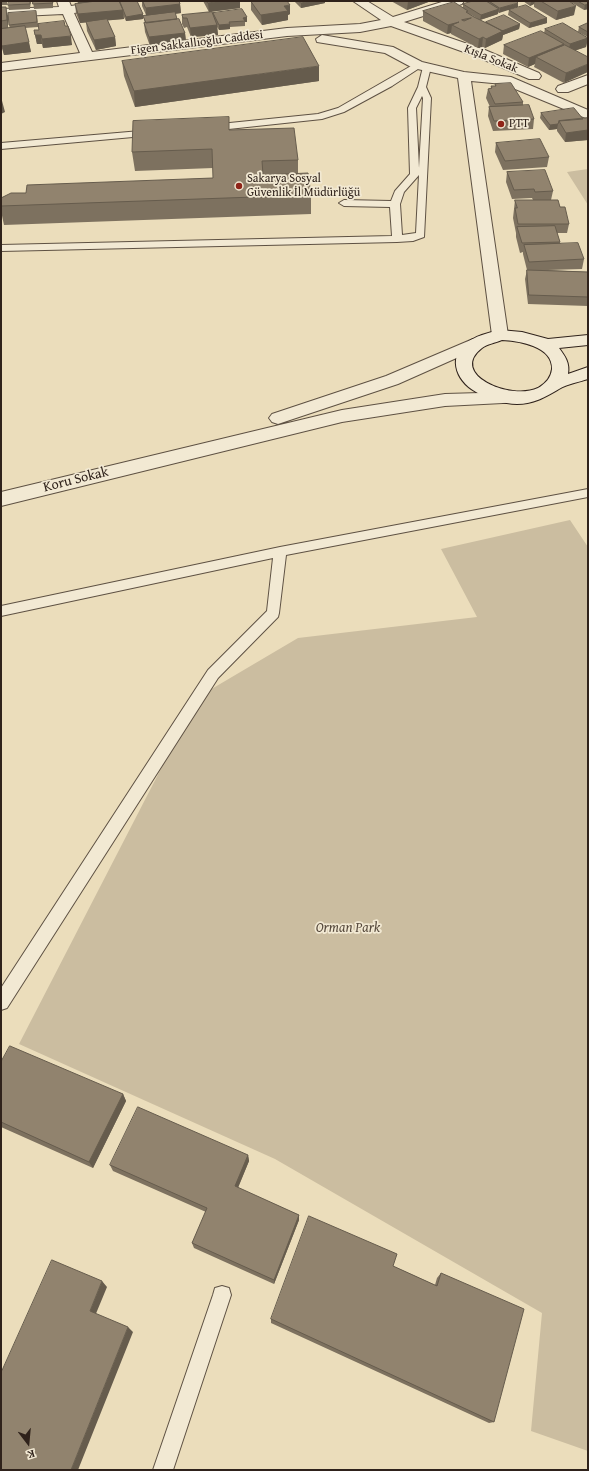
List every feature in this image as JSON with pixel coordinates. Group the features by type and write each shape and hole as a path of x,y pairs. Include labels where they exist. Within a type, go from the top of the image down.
{"street":[{"path":"1,12 65,5 129,1"},
{"name":"Kışla Sokak","path":"359,1 392,22 480,53 582,97"},
{"name":"Figen Sakkallıoğlu Caddesi","path":"1,67 287,32 360,28 392,22 458,1"},
{"path":"65,5 88,57"},
{"path":"388,50 384,38 392,22"},
{"name":"Kışla Sokak","path":"287,32 388,50 423,66 464,76 506,80 588,115"},
{"path":"480,53 487,63 482,71 464,76 475,145 500,335"},
{"path":"563,89 588,79"},
{"path":"150,461 392,380 485,338 500,335 516,336 548,344 588,340"},
{"path":"538,342 554,353 560,364 561,374 556,384"},
{"path":"474,344 466,353 463,362 465,373 473,383 485,391 500,396 516,398"},
{"path":"150,461 342,416 445,400 516,398 532,396 546,391 556,384 588,373"},
{"name":"Koru Sokak","path":"1,498 150,461"}],"lane":[{"path":"397,239 395,204 400,191 415,174 412,108 422,87 423,66"},
{"path":"198,129 319,117 341,110 423,66"},
{"path":"1,248 397,239 413,238 421,235 427,98 422,87"},
{"path":"1,146 158,132"},
{"path":"344,203 395,204"},
{"path":"1,611 280,552 588,493"},
{"path":"1,1002 213,674 273,613 280,552"},
{"path":"163,1470 222,1295"}],"green space":[{"path":"588,169 588,205 567,172"},
{"name":"Orman Park","path":"570,520 588,547 588,1451 531,1431 542,1313 275,1159 19,1044 198,697 298,638 477,617 441,549"}],"building":[{"path":"9,1 30,1 30,4 8,5"},
{"path":"33,1 52,1 53,3 33,4"},
{"path":"97,1 119,1 123,10 78,14 75,4"},
{"path":"137,1 143,14 126,17 120,2"},
{"path":"143,1 179,1 180,4 146,8"},
{"path":"207,1 223,1 208,3"},
{"path":"251,1 287,1 290,5 284,6 288,11 261,15"},
{"path":"299,1 312,1 301,3"},
{"path":"473,1 486,1 499,9 481,15 463,4"},
{"path":"489,1 516,1 518,3 500,8"},
{"path":"541,1 569,1 576,6 558,11"},
{"path":"578,1 588,1 588,4 585,5"},
{"path":"454,2 474,17 503,31 486,39 483,37 479,39 452,25 459,22 448,25 423,11"},
{"path":"526,5 547,18 530,23 509,10"},
{"path":"1,7 6,7 7,20 1,21"},
{"path":"242,9 247,17 243,18 245,21 229,22 230,24 219,25 213,13"},
{"path":"36,11 37,22 9,25 8,13"},
{"path":"175,12 177,19 146,23 143,16"},
{"path":"212,12 217,25 190,28 187,18 183,18 182,15"},
{"path":"504,15 520,24 502,31 486,22"},
{"path":"107,19 115,37 94,40 86,22"},
{"path":"179,19 185,33 149,37 144,23"},
{"path":"64,21 65,26 68,26 71,36 42,39 41,35 35,35 34,30 39,30 38,24"},
{"path":"563,23 588,38 570,44 545,29"},
{"path":"588,23 588,32 579,27"},
{"path":"25,26 29,42 2,46 1,29"},
{"path":"541,31 564,44 529,58 504,45"},
{"path":"303,37 319,66 134,91 122,61"},
{"path":"565,45 588,57 588,64 566,73 536,57"},
{"path":"511,83 523,102 495,104 488,89 492,88 491,86 496,86 495,84"},
{"path":"529,105 534,119 494,121 489,107"},
{"path":"574,108 583,119 559,121 558,124 550,125 541,113"},
{"path":"229,117 229,130 294,128 298,160 262,161 263,175 308,173 311,195 1,206 1,198 11,193 26,193 27,185 213,178 212,149 132,152 133,121"},
{"path":"588,118 588,130 566,133 559,121"},
{"path":"540,139 549,157 505,161 496,143"},
{"path":"545,170 553,191 535,192 534,189 514,190 507,172"},
{"path":"515,200 558,200 560,207 565,207 569,224 518,224"},
{"path":"555,226 560,242 522,243 517,227"},
{"path":"578,243 584,259 529,262 524,245"},
{"path":"527,270 588,272 588,297 529,295"},
{"path":"10,1046 123,1094 89,1162 1,1122 1,1062"},
{"path":"138,1107 248,1155 235,1186 299,1215 274,1280 192,1243 207,1208 110,1165"},
{"path":"309,1216 397,1254 393,1266 437,1286 441,1273 524,1309 494,1422 271,1319"},
{"path":"52,1260 102,1281 90,1311 128,1327 71,1470 1,1470 1,1373"}],"place":[{"name":"PTT","path":"501,124"},
{"name":"Sakarya Sosyal Güvenlik İl Müdürlüğü","path":"239,186"}]}
